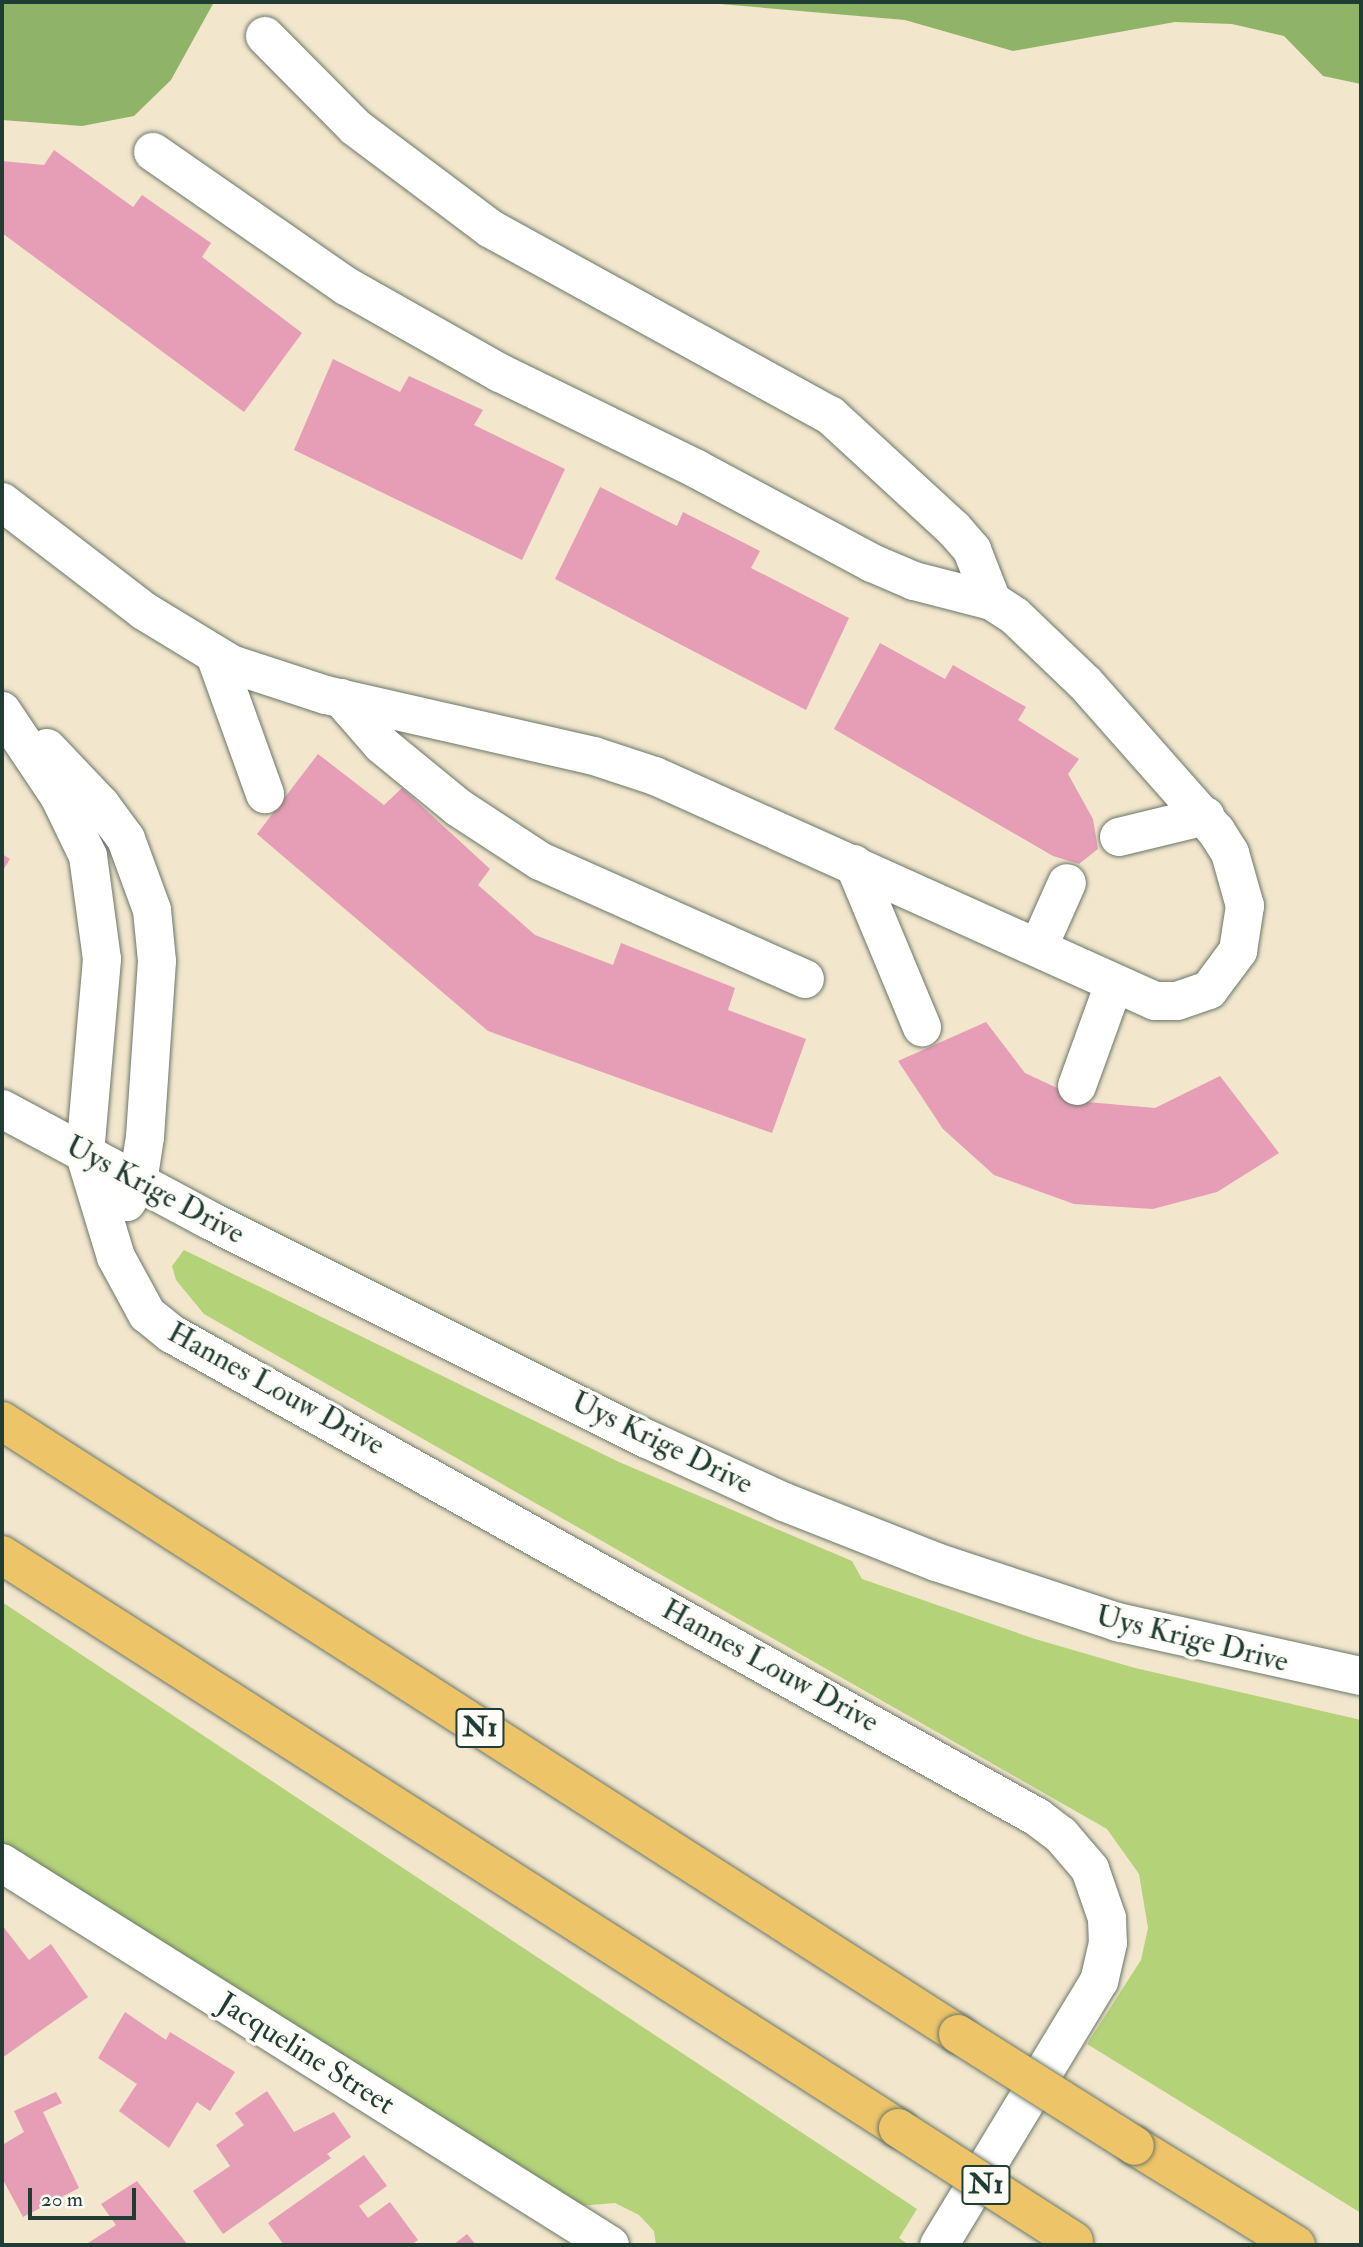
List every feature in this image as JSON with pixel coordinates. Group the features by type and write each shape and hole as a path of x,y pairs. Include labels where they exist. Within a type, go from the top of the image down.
{"highway":[{"name":"N1","path":"2,1421 958,2034 1296,2245"},
{"name":"N1","path":"2,1555 1078,2243"}],"street":[{"path":"265,36 355,127 491,229 830,415 954,529 972,550 992,601"},
{"path":"2,502 145,611 215,655 264,676 341,698 594,755 655,776 854,863 1155,1001 1177,1001 1209,990 1229,968 1243,930 1245,906 1230,853 1205,816 1085,683 1015,616 992,601 893,572 500,373 346,286 153,152"},
{"path":"215,655 265,794"},
{"path":"341,698 382,745 459,808 540,861 805,979"},
{"path":"2,711 59,796 88,856 103,959 85,1155"},
{"path":"2,711 48,750 102,805 126,839 152,910 157,961 138,1182 108,1234"},
{"path":"1119,837 1205,816"},
{"path":"854,863 922,1027"},
{"path":"1038,948 1067,883"},
{"path":"1077,1086 1114,984"},
{"name":"Uys Krige Drive","path":"2,1109 85,1155 647,1438 784,1502 936,1562 1104,1619 1361,1676"},
{"name":"Hannes Louw Drive","path":"85,1155 108,1234 137,1301 172,1334 1013,1803 1078,1852 1098,1886 1107,1918 1108,1943 1099,1981 939,2245"},
{"name":"Jacqueline Street","path":"2,1863 610,2245"}],"green space":[{"path":"2,2 214,2 171,80 134,116 82,126 2,120"},
{"path":"697,2 1361,2 1361,84 1323,76 1284,36 1232,24 1175,22 1013,51 905,20"},
{"path":"184,1250 619,1462 852,1561 862,1579 1035,1639 1135,1668 1361,1720 1361,2213 1087,2044 1141,1960 1148,1928 1139,1874 1107,1829 204,1314 176,1280 172,1266"},
{"path":"2,1602 917,2209 899,2238 909,2245 656,2245 654,2231 639,2215 615,2203 578,2206 2,1844"}],"building":[{"path":"54,150 133,207 142,195 211,243 202,257 302,333 244,412 2,233 2,161 44,165"},
{"path":"333,359 400,392 409,376 483,410 474,425 565,469 522,560 294,450"},
{"path":"600,487 677,526 683,512 760,551 751,568 849,618 806,710 555,579"},
{"path":"880,643 945,679 953,665 1026,707 1018,720 1079,759 1068,774 1093,819 1098,849 1079,864 1053,856 834,729"},
{"path":"318,754 384,805 402,788 490,869 478,885 535,935 613,965 621,943 735,988 728,1010 806,1039 772,1133 488,1031 257,834"},
{"path":"2,854 10,859 2,872"},
{"path":"986,1022 1025,1073 1087,1102 1155,1108 1220,1076 1279,1153 1217,1192 1153,1209 1074,1204 994,1175 943,1129 898,1061"},
{"path":"2,1925 29,1960 51,1944 88,1997 2,2058"},
{"path":"125,2012 166,2040 170,2032 235,2072 210,2111 197,2102 169,2148 119,2111 137,2084 98,2058"},
{"path":"267,2091 294,2132 334,2112 351,2137 327,2154 331,2158 223,2234 193,2191 230,2166 216,2145 244,2125 235,2113"},
{"path":"56,2092 62,2103 43,2112 79,2188 23,2217 2,2178 2,2145 24,2132 14,2111"},
{"path":"364,2155 387,2186 359,2206 368,2218 390,2202 418,2240 410,2245 284,2245 268,2223"},
{"path":"137,2181 188,2245 85,2245 116,2225 101,2204"},
{"path":"467,2234 476,2245 453,2245"}]}
